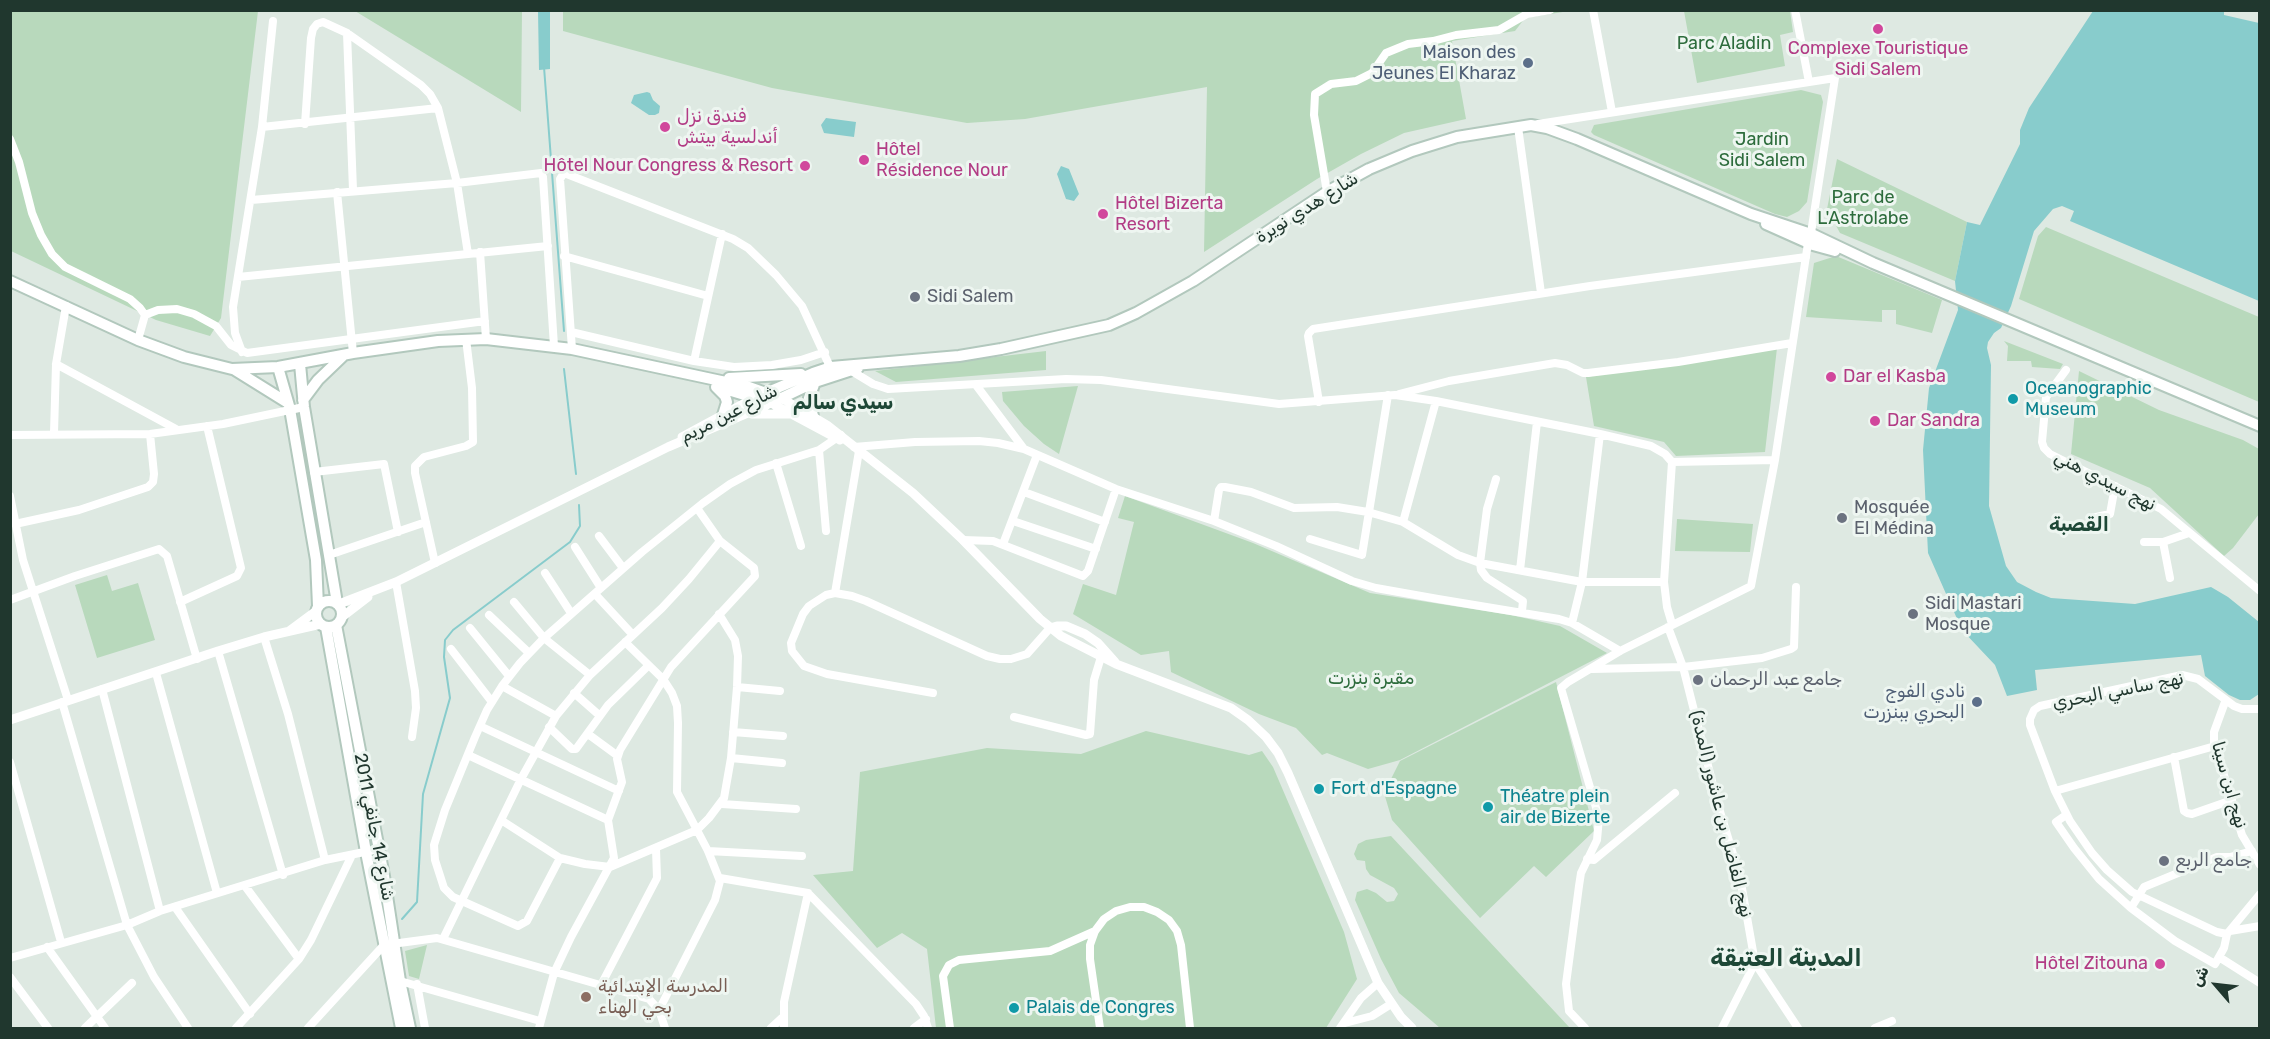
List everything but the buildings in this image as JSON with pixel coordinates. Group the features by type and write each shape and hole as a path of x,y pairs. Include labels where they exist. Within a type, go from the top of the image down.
{"main road":[{"name":"شارع هدي نويرة","path":"864,366 1001,349 1109,325 1136,313 1193,281 1327,192 1369,169 1412,151 1457,137 1531,125 1577,139 2259,426"},
{"path":"10,281 138,340 184,357 232,369 278,367 349,353 466,339 486,339 572,349 707,378 769,398 783,399"},
{"path":"303,403 318,380 349,353"},
{"name":"شارع 14 جانفي 2011","path":"300,364 303,403 314,471 338,604 341,608 331,623 366,852 400,981 410,1029"},
{"name":"شارع عين مريم","path":"756,397 769,398 814,377 864,366"},
{"name":"شارع 14 جانفي 2011","path":"278,367 289,406 316,560 318,621 331,623"},
{"path":"232,369 289,406"},
{"path":"667,371 756,397"},
{"name":"شارع عين مريم","path":"783,399 814,377"},
{"path":"707,378 814,377 809,399 813,416"},
{"path":"716,387 725,396 727,402 723,415"},
{"path":"317,608 327,600 338,604"},
{"name":"شارع 14 جانفي 2011","path":"331,623 379,849 401,1029"}],"street":[{"path":"1327,192 1314,115 1315,94 1331,84 1356,81 1372,73 1386,52 1408,44 1499,30 1527,14 1550,10"},
{"path":"1593,10 1612,112"},
{"path":"1795,10 1809,82"},
{"path":"242,352 233,323 238,276 262,127 273,21"},
{"path":"305,123 313,29 317,24 323,22 347,33 421,85 430,94 438,108 457,183 468,254"},
{"path":"347,33 352,190"},
{"path":"1531,125 1835,78 1807,237 1806,257 1775,460 1751,586 1620,651 1564,684 1561,692 1599,812 1596,840 1587,859 1579,886 1566,984 1569,1011 1585,1029"},
{"path":"262,127 438,108"},
{"path":"1518,127 1541,293"},
{"path":"10,139 20,162 32,213 52,254 65,267 130,299 145,315"},
{"path":"572,349 560,179 564,173 722,234 748,248 802,306 825,352 832,372"},
{"path":"251,200 542,174 554,346"},
{"path":"337,192 352,338 349,353"},
{"path":"694,361 722,234"},
{"path":"238,276 548,246"},
{"path":"480,252 486,339"},
{"path":"564,256 708,296"},
{"path":"1318,402 1308,336 1313,329 1541,293 1806,257"},
{"path":"54,433 56,364 66,306"},
{"path":"145,315 158,310 177,309 194,314 216,326 231,345 247,353 485,321"},
{"path":"138,340 145,315"},
{"path":"571,332 694,361 726,366 755,367 801,360 825,352"},
{"path":"435,563 415,473 417,463 424,457 471,445 474,438 472,388 466,339"},
{"path":"847,368 873,384 888,389 1101,380 1279,404 1391,395 1449,381 1555,363 1568,365 1587,373 1792,343"},
{"path":"56,364 177,430"},
{"name":"نهج سيدي هني","path":"2066,370 2046,398 2042,442 2044,448 2050,454 2154,504 2259,591"},
{"path":"976,385 1024,449"},
{"path":"1391,395 1436,401 1651,446 1665,454 1672,462 1775,460"},
{"path":"1310,539 1362,556 1368,512 1391,395"},
{"name":"شارع عين مريم","path":"668,447 681,437 756,397"},
{"path":"769,398 793,414 839,437"},
{"name":"شارع عين مريم","path":"338,604 396,582 668,447 740,416 769,398"},
{"path":"783,399 813,416 913,493 1050,628 1116,664 1231,708 1266,737 1278,753 1288,773 1378,983 1391,1004 1412,1029"},
{"path":"1403,522 1436,401"},
{"path":"10,435 150,434 207,426 303,403"},
{"path":"740,416 766,412 793,414"},
{"path":"1520,570 1537,422"},
{"path":"180,602 237,576 242,568 207,426"},
{"path":"15,524 79,510 148,487 153,482 154,474 150,434"},
{"path":"1572,623 1582,582 1600,434"},
{"path":"560,858 527,921 522,925 515,925 462,902 444,888 435,860 434,845 445,810 468,754 502,686 544,638 622,568 697,508 730,484 756,470 819,450 839,437"},
{"path":"854,448 915,442 998,442 1024,449 1116,489 1214,521 1365,586 1438,600 1559,618 1620,651"},
{"path":"835,593 854,448"},
{"path":"819,450 826,531"},
{"path":"1003,544 1037,455"},
{"name":"نهج الفاضل بن عاشور (المدة)","path":"1672,462 1664,582 1670,626 1740,877 1755,963 1798,1029"},
{"path":"776,463 801,546"},
{"path":"314,471 384,464 398,532"},
{"path":"1496,478 1487,509 1481,570 1487,578 1523,601 1522,611"},
{"path":"2096,517 2110,514 2115,486"},
{"path":"1214,521 1218,490 1221,487 1251,492 1293,508 1337,507 1368,512 1403,522 1458,555 1480,563 1582,582 1664,582"},
{"path":"963,540 993,541 1083,576 1088,571 1116,489"},
{"path":"1024,492 1105,522"},
{"path":"10,496 23,560 34,591 127,925 154,977 188,1029"},
{"path":"400,981 417,984 540,1025 554,973 610,867 614,854 608,820 622,782 618,756 663,679 679,658 755,576 756,572 751,565 720,541 697,508"},
{"path":"1013,521 1096,549"},
{"path":"329,555 426,522"},
{"path":"2145,542 2163,542 2189,533"},
{"path":"599,536 622,568"},
{"path":"443,939 521,779 556,716 590,675 689,579 720,541"},
{"path":"2163,542 2170,578"},
{"path":"575,547 598,591 633,635"},
{"path":"10,600 159,549 167,556 197,658"},
{"path":"545,573 571,614"},
{"path":"396,582 415,691 416,708 412,737"},
{"path":"1590,669 1683,667 1762,658 1793,648 1796,587"},
{"name":"شارع عين مريم","path":"331,623 377,590"},
{"path":"933,693 827,674 804,666 796,659 791,643 808,606 818,599 835,593 866,601 987,656 1000,659 1011,659 1027,654 1050,628 1066,626 1085,634 1098,643 1116,664"},
{"path":"514,602 544,638 590,675"},
{"path":"289,631 317,608"},
{"path":"489,615 529,653"},
{"path":"501,820 560,858 610,867 697,830 722,804 731,758 738,656 735,640 719,615"},
{"path":"10,720 264,637 331,623"},
{"path":"470,628 509,676"},
{"path":"264,637 288,714 325,860"},
{"path":"625,642 663,679 672,693 677,706 677,792 720,878 715,900 659,1010"},
{"path":"451,649 492,702"},
{"path":"218,651 283,875"},
{"path":"1014,717 1086,735 1090,734 1094,680 1101,657"},
{"path":"549,728 574,749 578,747 599,715 648,666"},
{"path":"156,673 217,893"},
{"name":"نهج ساسي البحري","path":"2228,932 2217,932 2138,896 2091,853 2066,815 2055,791 2030,725 2030,719 2034,710 2040,706 2182,675 2198,679 2225,702 2242,709 2259,709"},
{"path":"502,686 556,716"},
{"path":"737,687 780,691"},
{"path":"102,689 160,911"},
{"path":"574,693 599,715"},
{"name":"نهج ابن سينا","path":"2225,702 2214,732 2215,746 2242,835 2259,865"},
{"path":"480,726 619,791"},
{"path":"733,732 783,736"},
{"path":"588,734 618,756"},
{"path":"2055,791 2215,746"},
{"path":"468,754 608,820"},
{"path":"2174,757 2184,811 2192,814 2232,800"},
{"path":"731,758 782,762"},
{"path":"10,762 61,942"},
{"path":"1587,859 1594,860 1675,793"},
{"path":"722,804 796,809"},
{"path":"2066,815 2056,822 2074,848 2099,879 2131,908 2175,941 2259,983"},
{"path":"10,958 127,925 160,911 283,875 325,860 379,849"},
{"path":"601,986 657,878 656,849"},
{"path":"708,851 802,856"},
{"path":"2131,908 2144,886 2217,857 2230,857 2252,851"},
{"path":"236,1029 299,959 311,940 352,855"},
{"path":"720,878 808,893 916,1004 926,1019 928,1029"},
{"path":"245,886 299,959"},
{"path":"784,1029 783,1017 808,893"},
{"path":"2217,960 2224,948 2228,932 2259,894"},
{"path":"2249,906 2259,905"},
{"path":"175,907 250,1014"},
{"path":"950,1029 943,976 949,965 959,960 1050,951 1095,931 1110,915 1130,907 1144,907 1157,912 1177,931 1181,945 1190,1029"},
{"path":"2228,932 2259,926"},
{"path":"1095,931 1090,945 1090,959 1100,1029"},
{"path":"308,1029 390,944 421,939 443,939 648,999 659,1010 665,1029"},
{"path":"47,947 105,1029"},
{"path":"1722,1029 1755,963"},
{"path":"10,977 48,1029"},
{"path":"85,1029 132,983"},
{"path":"1343,1026 1361,998 1378,983"},
{"path":"417,984 425,1029"},
{"path":"1343,1026 1372,1016 1391,1004"},
{"path":"771,1029 783,1017"},
{"path":"914,1029 926,1019"},
{"path":"1875,1029 1892,1021"}],"green space":[{"path":"563,10 1569,11 1525,18 1515,31 1452,41 1466,119 1404,133 1361,154 1317,179 1204,252 1207,87 1025,119 967,123 772,88 563,31"},
{"path":"11,11 258,11 221,318 210,336 156,320 11,251"},
{"path":"355,11 522,11 521,112"},
{"name":"Parc Aladin","path":"1684,11 1790,11 1793,32 1780,35 1785,66 1697,83"},
{"name":"Jardin Sidi Salem","path":"1801,90 1821,95 1823,102 1807,202 1799,211 1787,217 1775,214 1591,132 1594,125"},
{"name":"Parc de L'Astrolabe","path":"1837,159 1967,222 1955,281 1840,233 1827,209"},
{"path":"2046,227 2259,317 2259,402 2019,299 2038,236"},
{"path":"1836,256 1942,300 1932,333 1896,324 1896,310 1882,310 1882,322 1806,317 1814,263"},
{"path":"2004,341 2063,364 2060,369 2032,367 2031,361 2007,361 2008,346"},
{"path":"1777,348 1765,452 1676,456 1664,442 1594,426 1586,377"},
{"path":"1046,351 1046,370 896,382 875,371"},
{"path":"2079,371 2159,410 2243,440 2259,449 2259,514 2224,556 2150,488 2071,454"},
{"path":"1078,386 1059,454 1024,426 1003,401 1002,392"},
{"name":"مقبرة بنزرت","path":"1125,496 1253,543 1370,593 1511,615 1560,626 1607,653 1400,760 1368,769 1327,753 1322,755 1296,728 1259,714 1171,672 1169,651 1141,655 1073,614 1083,584 1116,595 1134,522 1118,518"},
{"path":"1677,519 1753,524 1750,552 1675,551"},
{"path":"107,575 112,591 138,583 155,640 97,658 75,585"},
{"name":"Théatre plein air de Bizerte","path":"1556,682 1594,831 1546,877 1534,866 1480,918 1392,820 1384,793 1400,761"},
{"path":"1146,731 1249,755 1262,751 1273,767 1344,932 1357,979 1326,1028 936,1028 927,949 902,933 877,948 813,875 853,871 860,772 987,748 1081,754"},
{"path":"1391,836 1570,1028 1440,1028 1399,993 1355,900 1357,892 1367,889 1387,902 1394,901 1398,894 1394,888 1370,875 1365,861 1357,860 1354,854 1358,844 1366,840"},
{"path":"427,945 419,979 409,976 405,951"}],"water":[{"path":"538,11 550,11 550,69 539,70"},
{"path":"2093,11 2224,11 2224,15 2259,23 2259,301 2070,221 2074,211 2062,206 2053,209 2034,231 2011,306 2001,328 1988,342 1991,365 1989,506 2006,566 2017,582 2051,598 2135,604 2211,587 2228,597 2259,622 2259,694 2250,700 2240,700 2229,695 2205,676 2201,655 2035,670 2037,690 2007,696 1995,665 1962,630 1928,553 1923,450 1929,388 1958,310 1955,281 1967,222 1980,225 2020,144 2020,130 2029,108"},
{"path":"647,92 660,106 659,113 655,115 649,115 631,103 634,95"},
{"path":"826,118 856,122 854,137 824,133 821,125"},
{"path":"1061,166 1069,169 1079,194 1074,201 1066,199 1057,174"}],"waterway":[{"path":"544,67 564,331"},
{"path":"564,369 576,474"},
{"path":"402,919 417,902 423,794 450,698 444,657 445,640 453,630 570,542 580,526 579,505"}],"place":[{"name":"Complexe Touristique Sidi Salem","path":"1878,29"},
{"name":"Maison des Jeunes El Kharaz","path":"1528,63"},
{"name":"فندق نزل أندلسية بيتش","path":"665,127"},
{"name":"Hôtel Résidence Nour","path":"864,160"},
{"name":"Hôtel Nour Congress & Resort","path":"805,166"},
{"name":"Hôtel Bizerta Resort","path":"1103,214"},
{"name":"Sidi Salem","path":"915,297"},
{"name":"Dar el Kasba","path":"1831,377"},
{"name":"Oceanographic Museum","path":"2013,399"},
{"name":"Dar Sandra","path":"1875,421"},
{"name":"Mosquée El Médina","path":"1842,518"},
{"name":"Sidi Mastari Mosque","path":"1913,614"},
{"name":"جامع عبد الرحمان","path":"1698,680"},
{"name":"نادي الفوج البحري ببنزرت","path":"1977,702"},
{"name":"Fort d'Espagne","path":"1319,789"},
{"name":"Théatre plein air de Bizerte","path":"1488,807"},
{"name":"جامع الربع","path":"2164,861"},
{"name":"Hôtel Zitouna","path":"2160,964"},
{"name":"المدرسة الإبتدائية بحي الهناء","path":"586,997"},
{"name":"Palais de Congres","path":"1014,1008"}],"district":[{"name":"سيدي سالم","path":"843,403"},
{"name":"القصبة","path":"2079,525"},
{"name":"المدينة العتيقة","path":"1786,959"}]}
